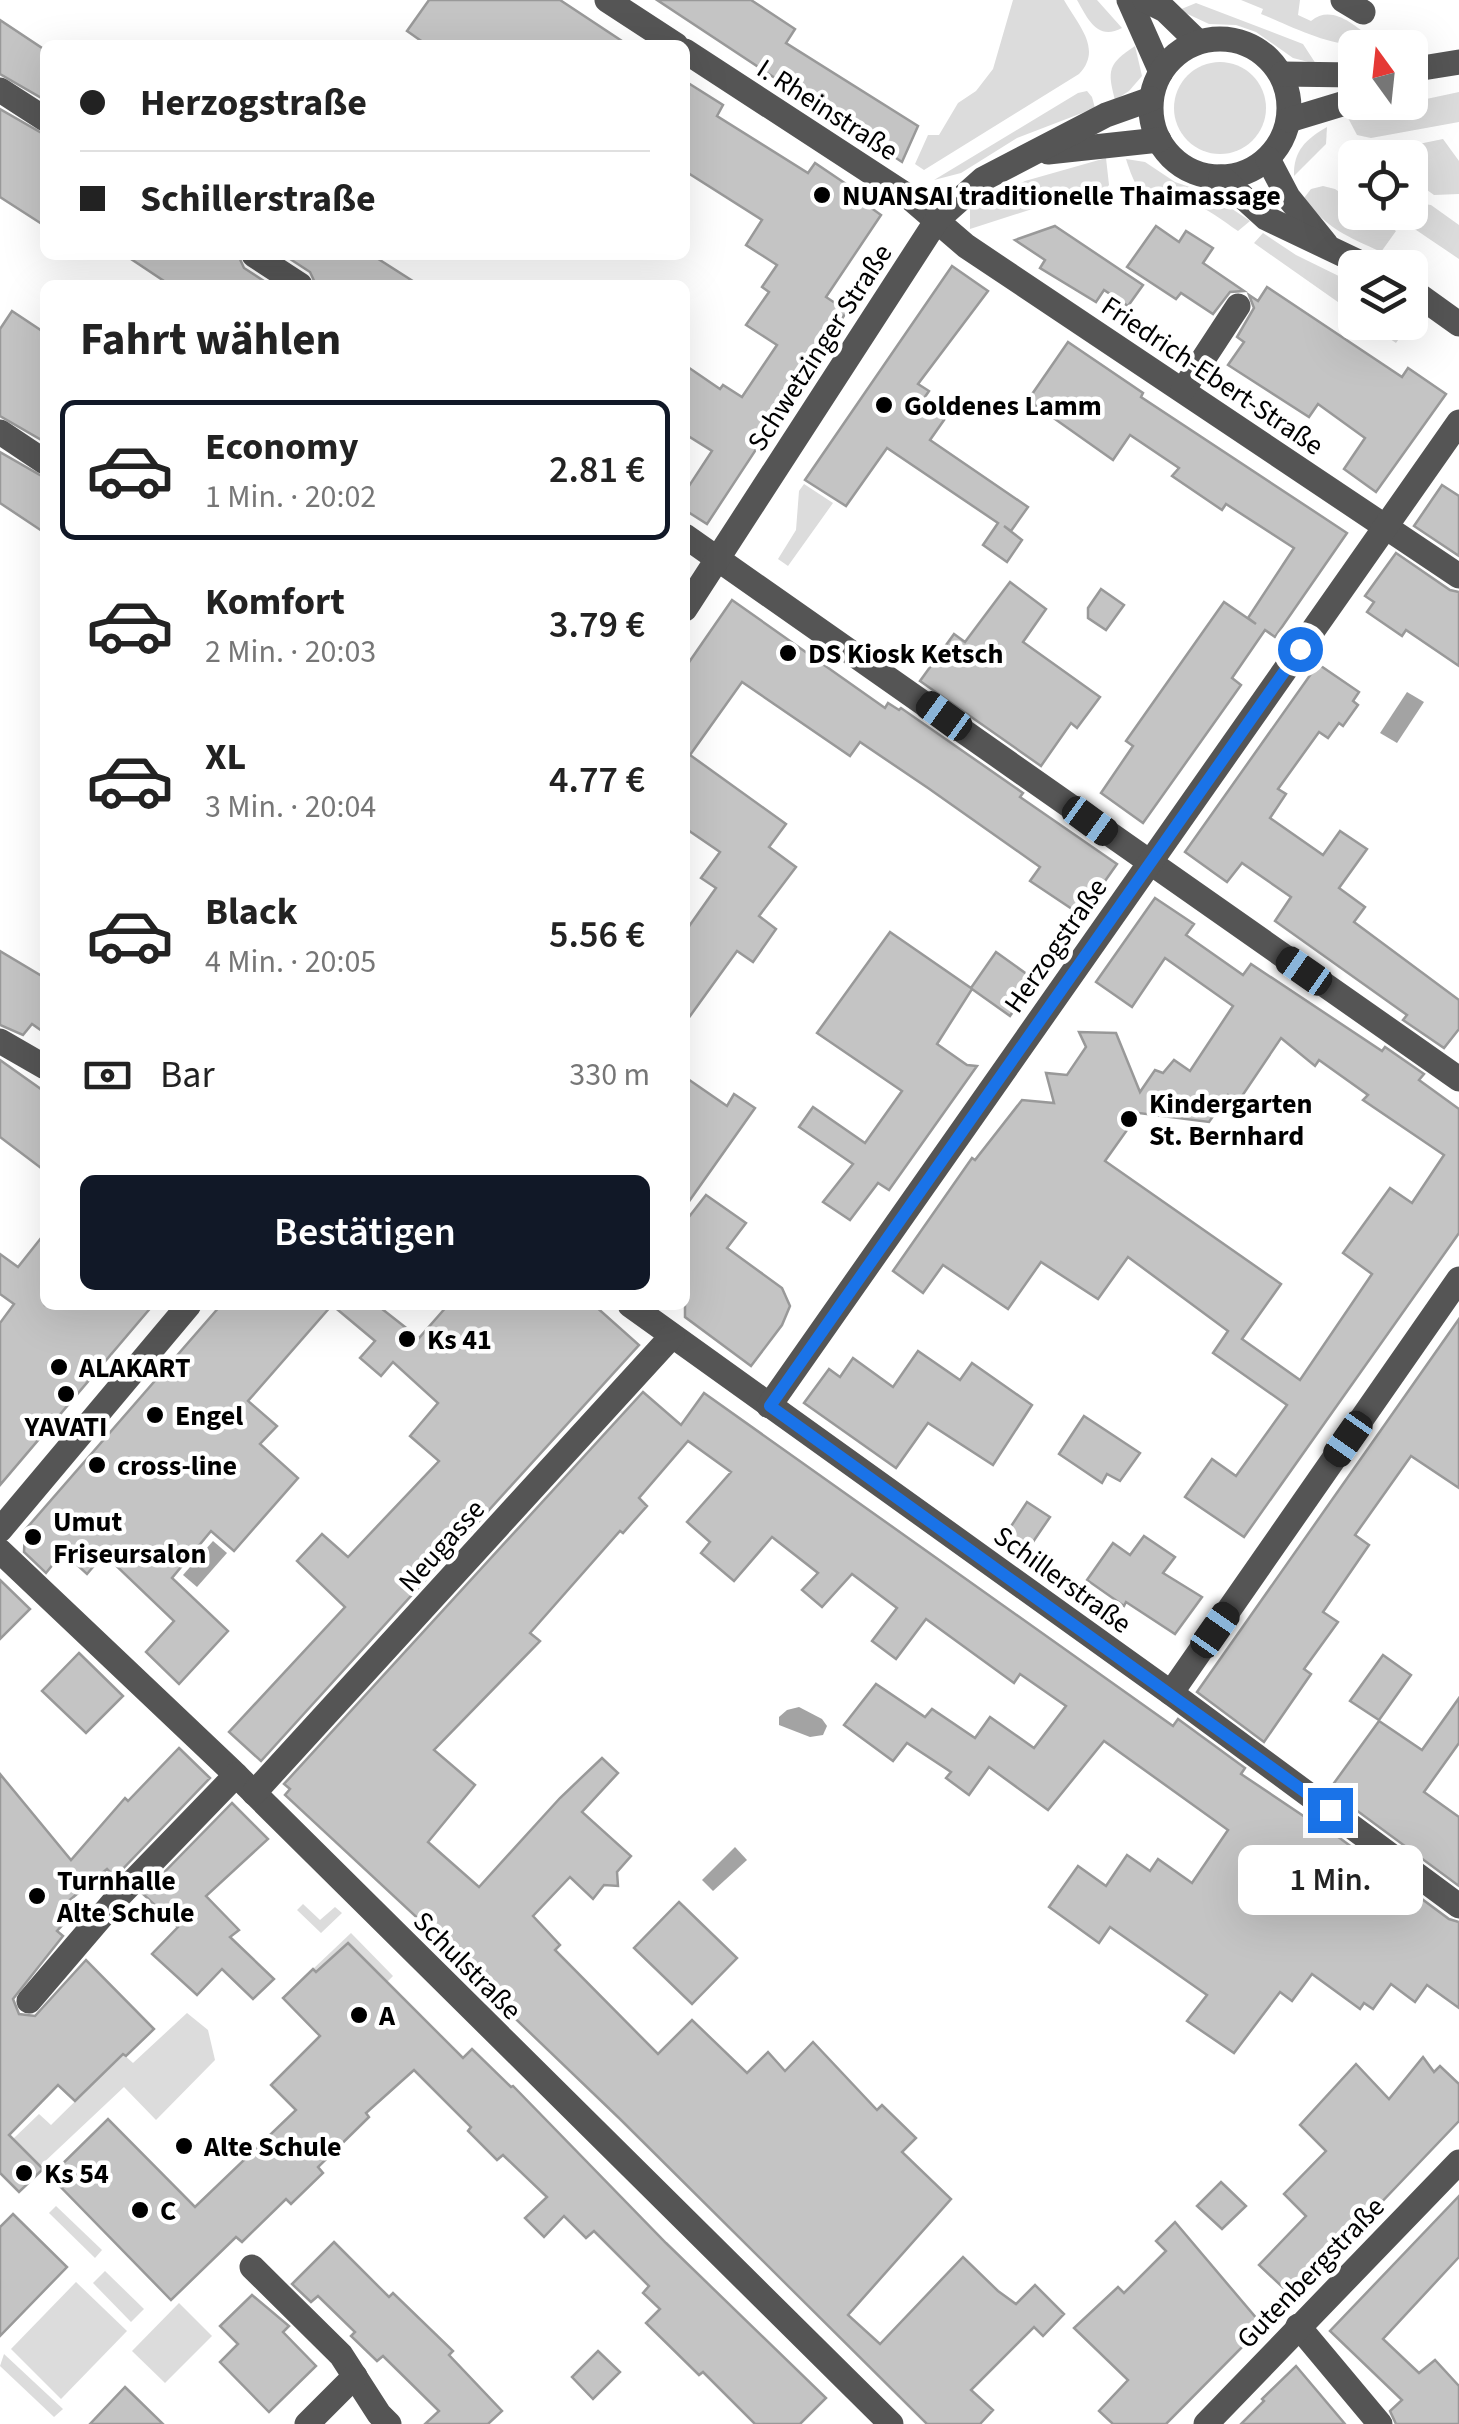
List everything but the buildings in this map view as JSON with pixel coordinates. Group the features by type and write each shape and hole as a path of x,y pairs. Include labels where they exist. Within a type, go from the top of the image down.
{"street":[{"path":"607,0 668,40"},
{"path":"1129,0 1161,72"},
{"path":"1145,0 1165,10 1198,42"},
{"path":"1222,38 1246,42 1267,55 1282,74 1290,96 1289,120 1282,141 1268,159 1238,175 1221,177 1185,167 1158,140 1151,99 1161,72 1184,48 1198,42 1222,38"},
{"name":"I. Rheinstraße","path":"690,54 937,220"},
{"path":"1428,67 1455,63"},
{"path":"1428,73 1455,63"},
{"path":"1282,74 1338,75"},
{"path":"0,90 40,116"},
{"name":"Schwetzinger Straße","path":"690,602 937,220 983,178 1106,116 1151,99"},
{"path":"1289,120 1338,105"},
{"name":"Schwetzinger Straße","path":"1038,152 1158,140"},
{"path":"1268,159 1288,197 1326,244"},
{"path":"1221,177 1266,218 1338,250"},
{"name":"Friedrich-Ebert-Straße","path":"937,220 966,246 1459,576"},
{"path":"262,260 292,280"},
{"path":"1428,302 1459,324"},
{"path":"1182,390 1238,306"},
{"name":"Herzogstraße","path":"770,1406 1459,422"},
{"path":"0,432 40,459"},
{"path":"690,539 1459,1080"},
{"path":"0,1042 40,1064"},
{"path":"1171,1693 1459,1279"},
{"path":"0,1530 185,1310"},
{"name":"Schillerstraße","path":"637,1310 1171,1693 1459,1906"},
{"name":"Neugasse","path":"29,2002 118,1897 245,1784 672,1336"},
{"name":"Schulstraße","path":"0,1551 245,1784 891,2424"},
{"name":"Gutenbergstraße","path":"1206,2424 1459,2162"},
{"path":"252,2267 341,2355 389,2424"},
{"path":"1298,2326 1380,2424"},
{"path":"306,2424 355,2376"}],"shaded area":[{"path":"1013,0 1064,0 1086,37 1086,65 1079,74 924,170 915,164 928,135 939,135 958,103 976,91 993,69"},
{"path":"1077,0 1097,0 1122,28 1100,30 1089,21"},
{"path":"1241,0 1300,0 1298,15 1311,21 1334,15 1360,30 1338,30 1338,43 1334,42 1261,14 1263,9"},
{"path":"1196,3 1303,44 1316,64 1293,58 1256,32 1236,25 1209,24 1179,10"},
{"path":"1135,46 1142,76 1115,100 1112,68"},
{"path":"1220,62 1238,66 1252,76 1262,90 1266,108 1262,126 1252,140 1238,150 1220,154 1202,150 1188,140 1178,126 1174,108 1178,90 1188,76 1202,66"},
{"path":"1087,91 1095,108 1017,138 961,173 934,180 1078,93"},
{"path":"1459,92 1459,122 1371,138 1357,135 1349,120 1428,120 1428,99"},
{"path":"1327,127 1326,144 1294,176 1302,147"},
{"path":"1443,139 1459,161 1459,194 1434,195 1428,191 1428,142"},
{"path":"1106,158 1109,185 1101,195 1057,201 970,229 970,209 1025,181"},
{"path":"1126,159 1145,162 1175,182 1210,194 1250,221 1238,231 1196,205 1143,193"},
{"path":"1323,186 1338,191 1338,230 1396,231 1382,250 1377,250 1338,231 1304,198 1311,189"},
{"path":"1428,205 1459,225 1459,259 1416,230 1428,230"},
{"path":"1263,233 1338,276 1338,302 1254,243"},
{"path":"804,484 833,503 788,566 778,559 796,530 799,491"},
{"path":"1407,692 1424,702 1397,743 1380,733"},
{"path":"213,1541 227,1553 197,1587 183,1575"},
{"path":"799,1707 822,1719 827,1726 823,1735 810,1737 779,1725 779,1717"},
{"path":"735,1847 747,1860 713,1891 702,1880"},
{"path":"303,1904 320,1920 335,1907 342,1913 321,1933 297,1910"},
{"path":"351,1933 393,1976 387,1982 348,1943 316,1972 313,1969"},
{"path":"187,2013 208,2030 215,2060 156,2120 124,2087 40,2166 13,2139 39,2114 51,2125 123,2054 133,2063"},
{"path":"56,2206 102,2250 95,2258 49,2213"},
{"path":"105,2271 144,2309 131,2322 93,2283"},
{"path":"76,2282 127,2331 61,2399 11,2349"},
{"path":"179,2303 212,2336 165,2383 132,2351"},
{"path":"4,2354 63,2409 54,2417 0,2366"}],"place":[{"name":"NUANSAI traditionelle Thaimassage","path":"822,195"},
{"name":"Goldenes Lamm","path":"884,405"},
{"name":"DS Kiosk Ketsch","path":"788,653"},
{"name":"Kindergarten St. Bernhard","path":"1129,1119"},
{"name":"Ks 41","path":"407,1339"},
{"name":"ALAKART","path":"59,1367"},
{"name":"YAVATI","path":"66,1394"},
{"name":"Engel","path":"155,1415"},
{"name":"cross-line","path":"97,1465"},
{"name":"Umut Friseursalon","path":"33,1537"},
{"name":"Turnhalle Alte Schule","path":"37,1896"},
{"name":"A","path":"359,2015"},
{"name":"Alte Schule","path":"184,2146"},
{"name":"Ks 54","path":"24,2173"},
{"name":"C","path":"140,2210"}],"route":[{"path":"1300,649 770,1406 1330,1810"}]}
